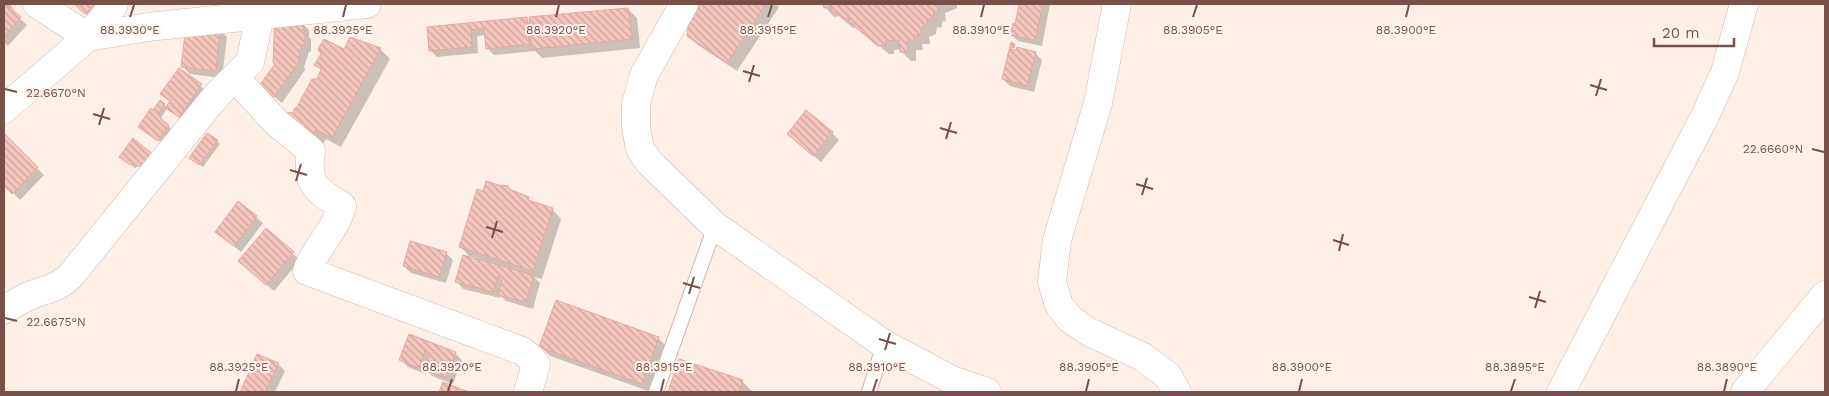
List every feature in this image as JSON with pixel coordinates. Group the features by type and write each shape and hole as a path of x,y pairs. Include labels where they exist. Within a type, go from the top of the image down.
{"street":[{"path":"37,4 88,37 148,27 367,4"},
{"path":"4,109 88,37 114,4"},
{"path":"684,4 644,75 636,104 636,128 640,150 649,162 662,177 715,226 884,344 952,380 987,392"},
{"path":"1117,4 1098,103 1057,240 1052,282 1059,305 1070,319 1089,332 1143,357 1168,376 1177,392"},
{"path":"1561,392 1705,116 1724,72 1744,4"},
{"path":"4,310 29,296 55,288 65,282 216,96 250,62 260,16"},
{"path":"235,78 277,123 311,151 309,168 312,182 318,191 342,206 340,215 311,259 307,271 522,351 532,358 536,365 528,392"},
{"path":"1745,392 1825,295"}],"lane":[{"path":"656,392 715,226"},
{"path":"869,392 884,344"}],"building":[{"path":"4,4 7,4 21,17 4,37"},
{"path":"74,4 95,4 85,14"},
{"path":"691,4 766,4 727,63 687,36"},
{"path":"823,4 936,4 938,9 937,13 934,12 932,19 928,19 927,25 921,28 921,35 913,35 914,41 907,41 908,52 900,52 899,40 885,41 886,45 878,46 855,27 855,24 850,23 849,18 843,19 838,13 834,13 830,7 824,8"},
{"path":"1019,4 1043,4 1035,40 1010,35 1013,23 1015,24"},
{"path":"628,8 632,39 532,49 529,17"},
{"path":"527,17 529,44 486,49 484,28 471,30 472,47 429,51 427,27"},
{"path":"275,20 303,22 305,44 302,45 299,62 274,97 259,86 275,64 273,63"},
{"path":"186,25 220,29 216,71 181,67"},
{"path":"350,37 381,48 332,138 316,130 311,140 284,123 287,113 294,112 312,79 317,79 321,69 314,65 321,54 318,49 324,39 344,49"},
{"path":"1011,42 1015,44 1014,48 1012,47 1011,49 1016,50 1017,47 1036,52 1027,86 1002,79"},
{"path":"179,68 202,84 179,117 165,108 170,101 160,94"},
{"path":"160,100 165,104 158,114 169,125 158,141 138,127 151,108 153,110"},
{"path":"806,110 833,132 813,156 787,134"},
{"path":"4,133 38,167 12,194 4,186"},
{"path":"207,133 218,140 199,165 189,158"},
{"path":"133,138 154,155 144,170 134,163 130,165 119,157"},
{"path":"486,181 508,186 509,189 529,197 528,200 553,208 533,271 459,247 477,189 483,191"},
{"path":"238,201 257,216 234,246 215,232"},
{"path":"266,228 294,252 266,285 238,261"},
{"path":"410,241 447,252 439,277 403,266"},
{"path":"463,255 534,275 526,302 498,295 502,281 498,276 493,292 455,282"},
{"path":"556,300 659,337 642,384 539,347"},
{"path":"409,334 456,352 446,378 424,369 430,353 425,351 419,368 399,360"},
{"path":"257,354 279,363 265,392 240,392"},
{"path":"679,359 743,380 739,392 668,392"},
{"path":"443,382 469,392 439,392"}]}
